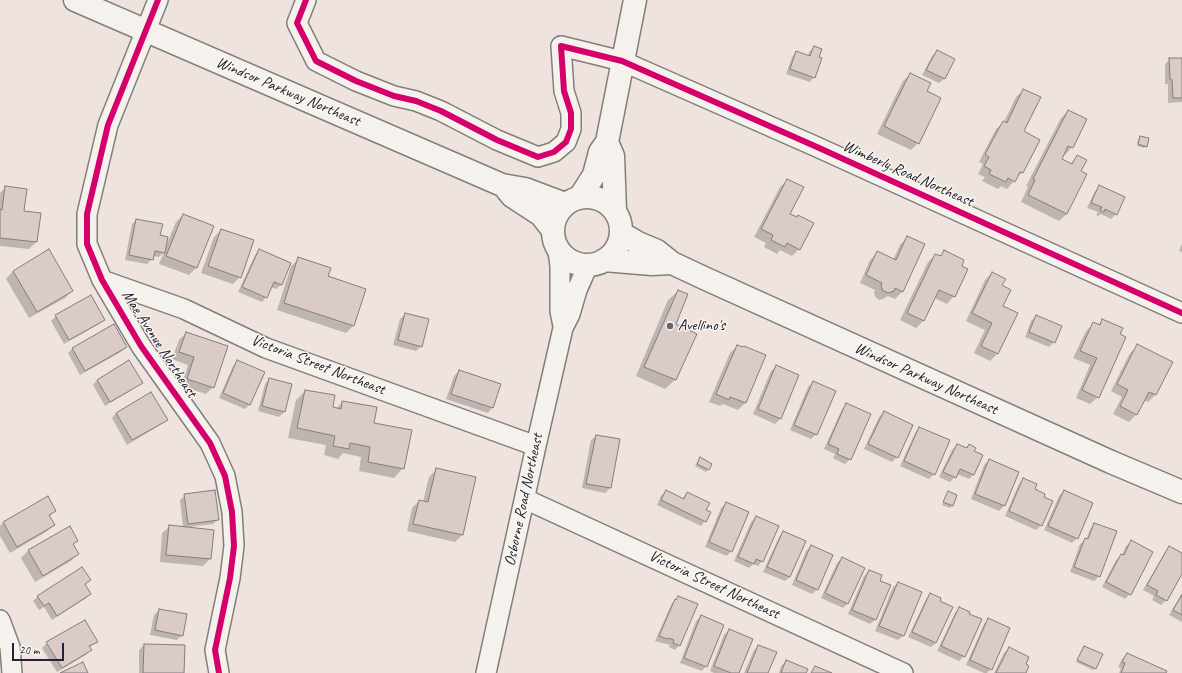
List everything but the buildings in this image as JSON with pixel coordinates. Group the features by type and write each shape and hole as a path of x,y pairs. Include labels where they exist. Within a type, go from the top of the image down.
{"street":[{"name":"Windsor Parkway Northeast","path":"75,0 502,184 573,200"},
{"name":"Mae Avenue Northeast","path":"158,0 108,125 87,214 87,244 102,280 141,346 210,443 224,476 232,512 234,546 230,578 215,650 219,673"},
{"name":"Wimberly Road Northeast","path":"306,0 297,22 316,61 356,81 394,96 416,101 441,110 497,140 538,157 554,152 566,142 571,129 571,113 564,91 560,46 622,61 824,150 1182,313"},
{"path":"573,200 591,196 602,200 611,206 615,211 621,226 621,237 617,248 610,257 596,263 577,264 567,259 558,251 553,240 552,229 555,218 561,208 573,200 594,175 600,152 606,142 635,0"},
{"path":"606,142 614,156 615,211"},
{"name":"Windsor Parkway Northeast","path":"502,184 512,196 541,215 552,229"},
{"name":"Windsor Parkway Northeast","path":"621,233 638,243 657,251 672,263 1111,462 1182,492"},
{"name":"Osborne Road Northeast","path":"558,251 560,266 560,311 563,328"},
{"name":"Windsor Parkway Northeast","path":"596,263 672,263"},
{"name":"Osborne Road Northeast","path":"486,673 563,328 570,314 577,290 596,263"},
{"name":"Victoria Street Northeast","path":"102,280 184,309 266,348 536,446"},
{"name":"Victoria Street Northeast","path":"525,499 903,673"},
{"path":"0,620 10,647 12,673"}],"cycle path":[{"path":"158,0 108,125 87,214 87,244 102,280 141,346 210,443 225,476 232,512 234,546 230,578 215,650 219,673"},
{"path":"306,0 297,23 316,61 356,81 394,96 416,101 441,111 497,140 538,157 554,152 566,142 571,129 571,113 564,91 561,46 622,61 817,147 1182,313"}],"place":[{"name":"Avellino's","path":"670,326"}]}
